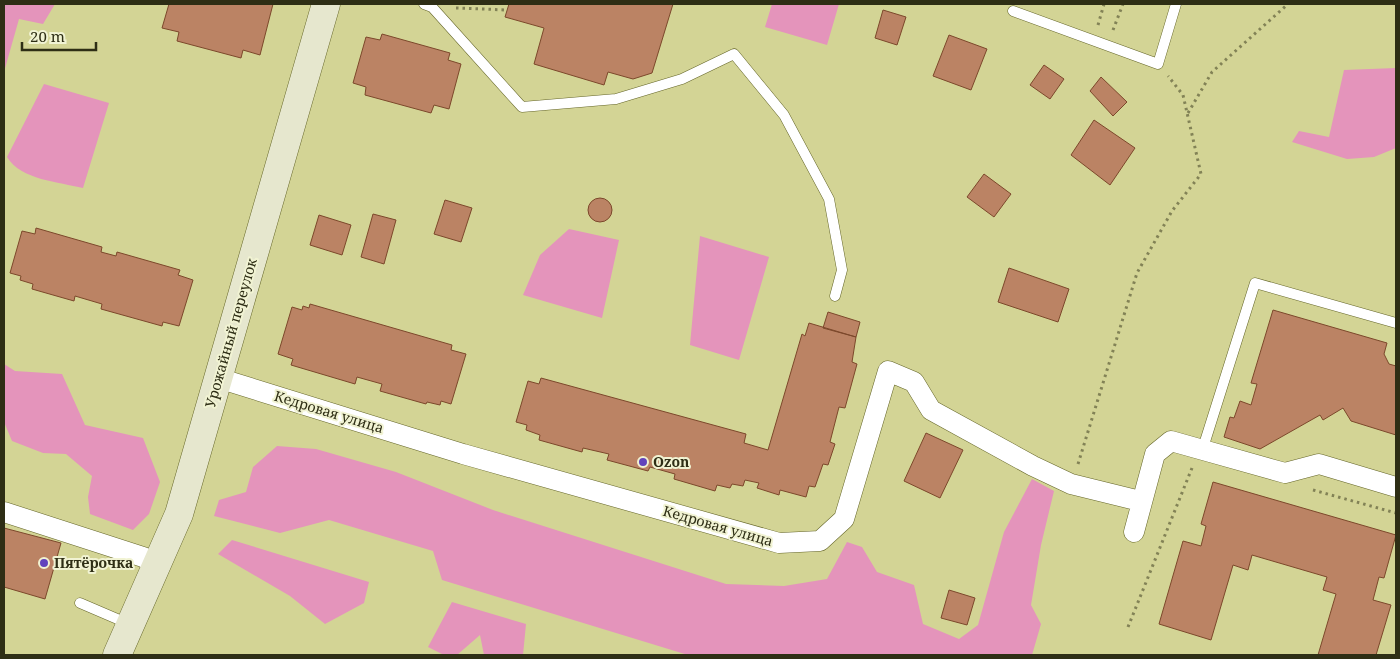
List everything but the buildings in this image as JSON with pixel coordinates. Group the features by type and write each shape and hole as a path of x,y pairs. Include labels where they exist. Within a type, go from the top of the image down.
{"street":[{"name":"Урожайный переулок","path":"119,655 130,624 179,514 326,4"},
{"name":"Кедровая улица","path":"218,378 463,454 778,543 820,541 844,519 888,371 914,382 931,410 1033,466 1072,484 1140,501"},
{"path":"1134,532 1140,501 1155,454 1170,442 1198,457 1285,473 1319,464 1396,488"},
{"path":"4,512 143,556 157,564"}],"lane":[{"path":"1013,11 1107,47 1158,64 1176,4"},
{"path":"428,6 522,107 616,99 682,80 734,54 784,115 829,199 842,270 835,296"},
{"path":"1198,457 1255,283 1396,323"},
{"path":"80,603 130,624"}],"path":[{"path":"1107,47 1123,4"},
{"path":"1188,114 1212,72 1288,4"},
{"path":"428,6 507,10"},
{"path":"1072,484 1137,273 1172,210 1201,174 1183,95 1158,64"},
{"path":"1128,627 1198,457"}],"shaded area":[{"path":"4,4 55,4 43,24 19,19 4,72"},
{"path":"772,4 839,4 827,45 765,27"},
{"path":"1396,68 1396,148 1374,157 1347,159 1292,142 1299,131 1329,137 1344,70"},
{"path":"44,84 109,103 83,188 41,179 21,171 7,157"},
{"path":"569,229 619,240 602,318 523,295 540,255"},
{"path":"700,236 769,257 739,360 690,345"},
{"path":"4,364 15,371 62,374 85,425 143,438 160,482 149,514 133,530 90,514 88,497 92,476 66,454 43,453 12,441 4,422"},
{"path":"277,446 316,449 396,472 493,510 726,584 784,586 827,579 847,542 862,547 877,572 914,585 923,624 959,639 978,625 1004,532 1032,479 1054,491 1041,545 1031,605 1041,624 1032,655 688,655 442,580 433,551 329,520 280,533 214,516 219,500 246,492 253,467"},
{"path":"232,540 369,582 364,603 325,624 290,596 218,554"},
{"path":"452,602 526,624 523,655 484,655 480,635 457,655 444,655 428,647"}],"place":[{"name":"Ozon","path":"643,462"},
{"name":"Пятёрочка","path":"44,563"}]}
